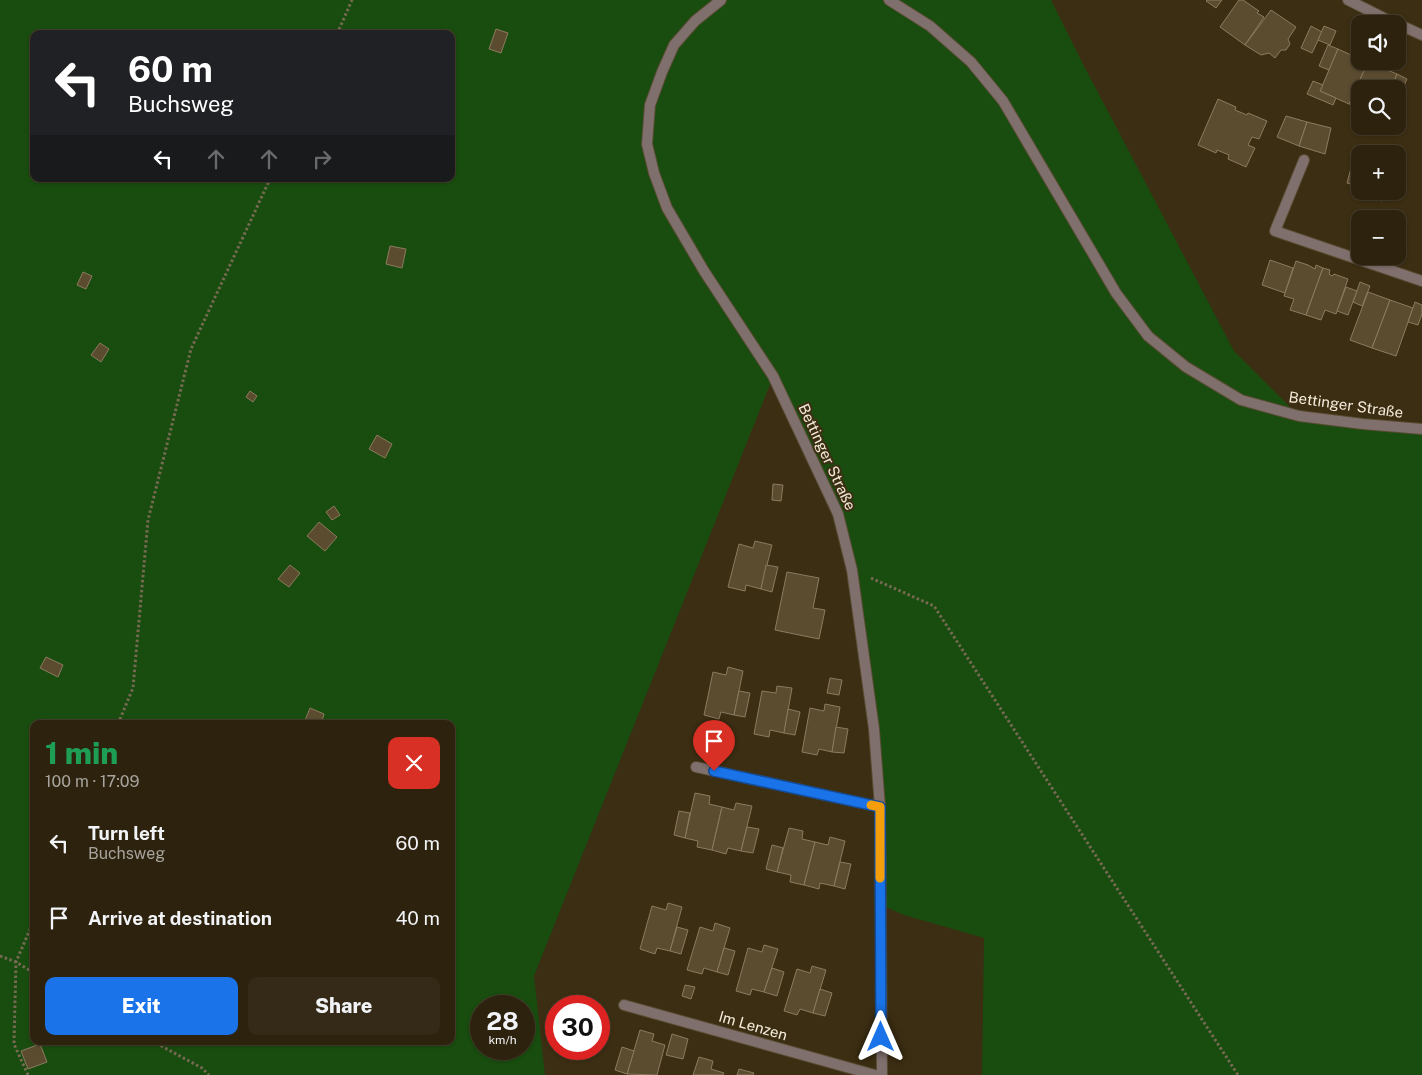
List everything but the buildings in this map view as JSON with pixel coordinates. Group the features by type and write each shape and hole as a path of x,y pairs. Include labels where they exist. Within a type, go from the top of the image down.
{"street":[{"name":"Bettinger Straße","path":"721,0 695,21 674,46 650,105 647,144 654,173 667,208 704,271 773,376 838,514 852,570 874,729 880,807 882,1075"},
{"name":"Bettinger Straße","path":"889,0 930,26 971,62 1003,101 1098,259 1116,293 1148,336 1186,367 1241,400 1299,416 1422,429"},
{"path":"1348,0 1365,4 1383,15"},
{"path":"1406,28 1422,34"},
{"path":"1304,160 1275,231 1422,280"},
{"path":"696,767 880,807"},
{"name":"Im Lenzen","path":"624,1005 875,1075"}],"path":[{"path":"339,30 352,0"},
{"path":"120,720 133,688 148,520 191,349 269,182"},
{"path":"852,570 934,606 1238,1075"},
{"path":"28,1075 14,1044 16,962 30,929"},
{"path":"0,956 16,962 30,971"},
{"path":"159,1045 202,1068 208,1075"}],"green space":[{"path":"0,0 1051,0 1234,351 1299,416 1422,429 1422,1075 982,1075 984,938 904,915 881,905 874,729 838,514 773,377 534,976 545,1075 0,1075"}],"slow traffic":[{"path":"871,805 880,807 880,878"}],"route":[{"path":"714,771 880,807 881,1037"}]}
